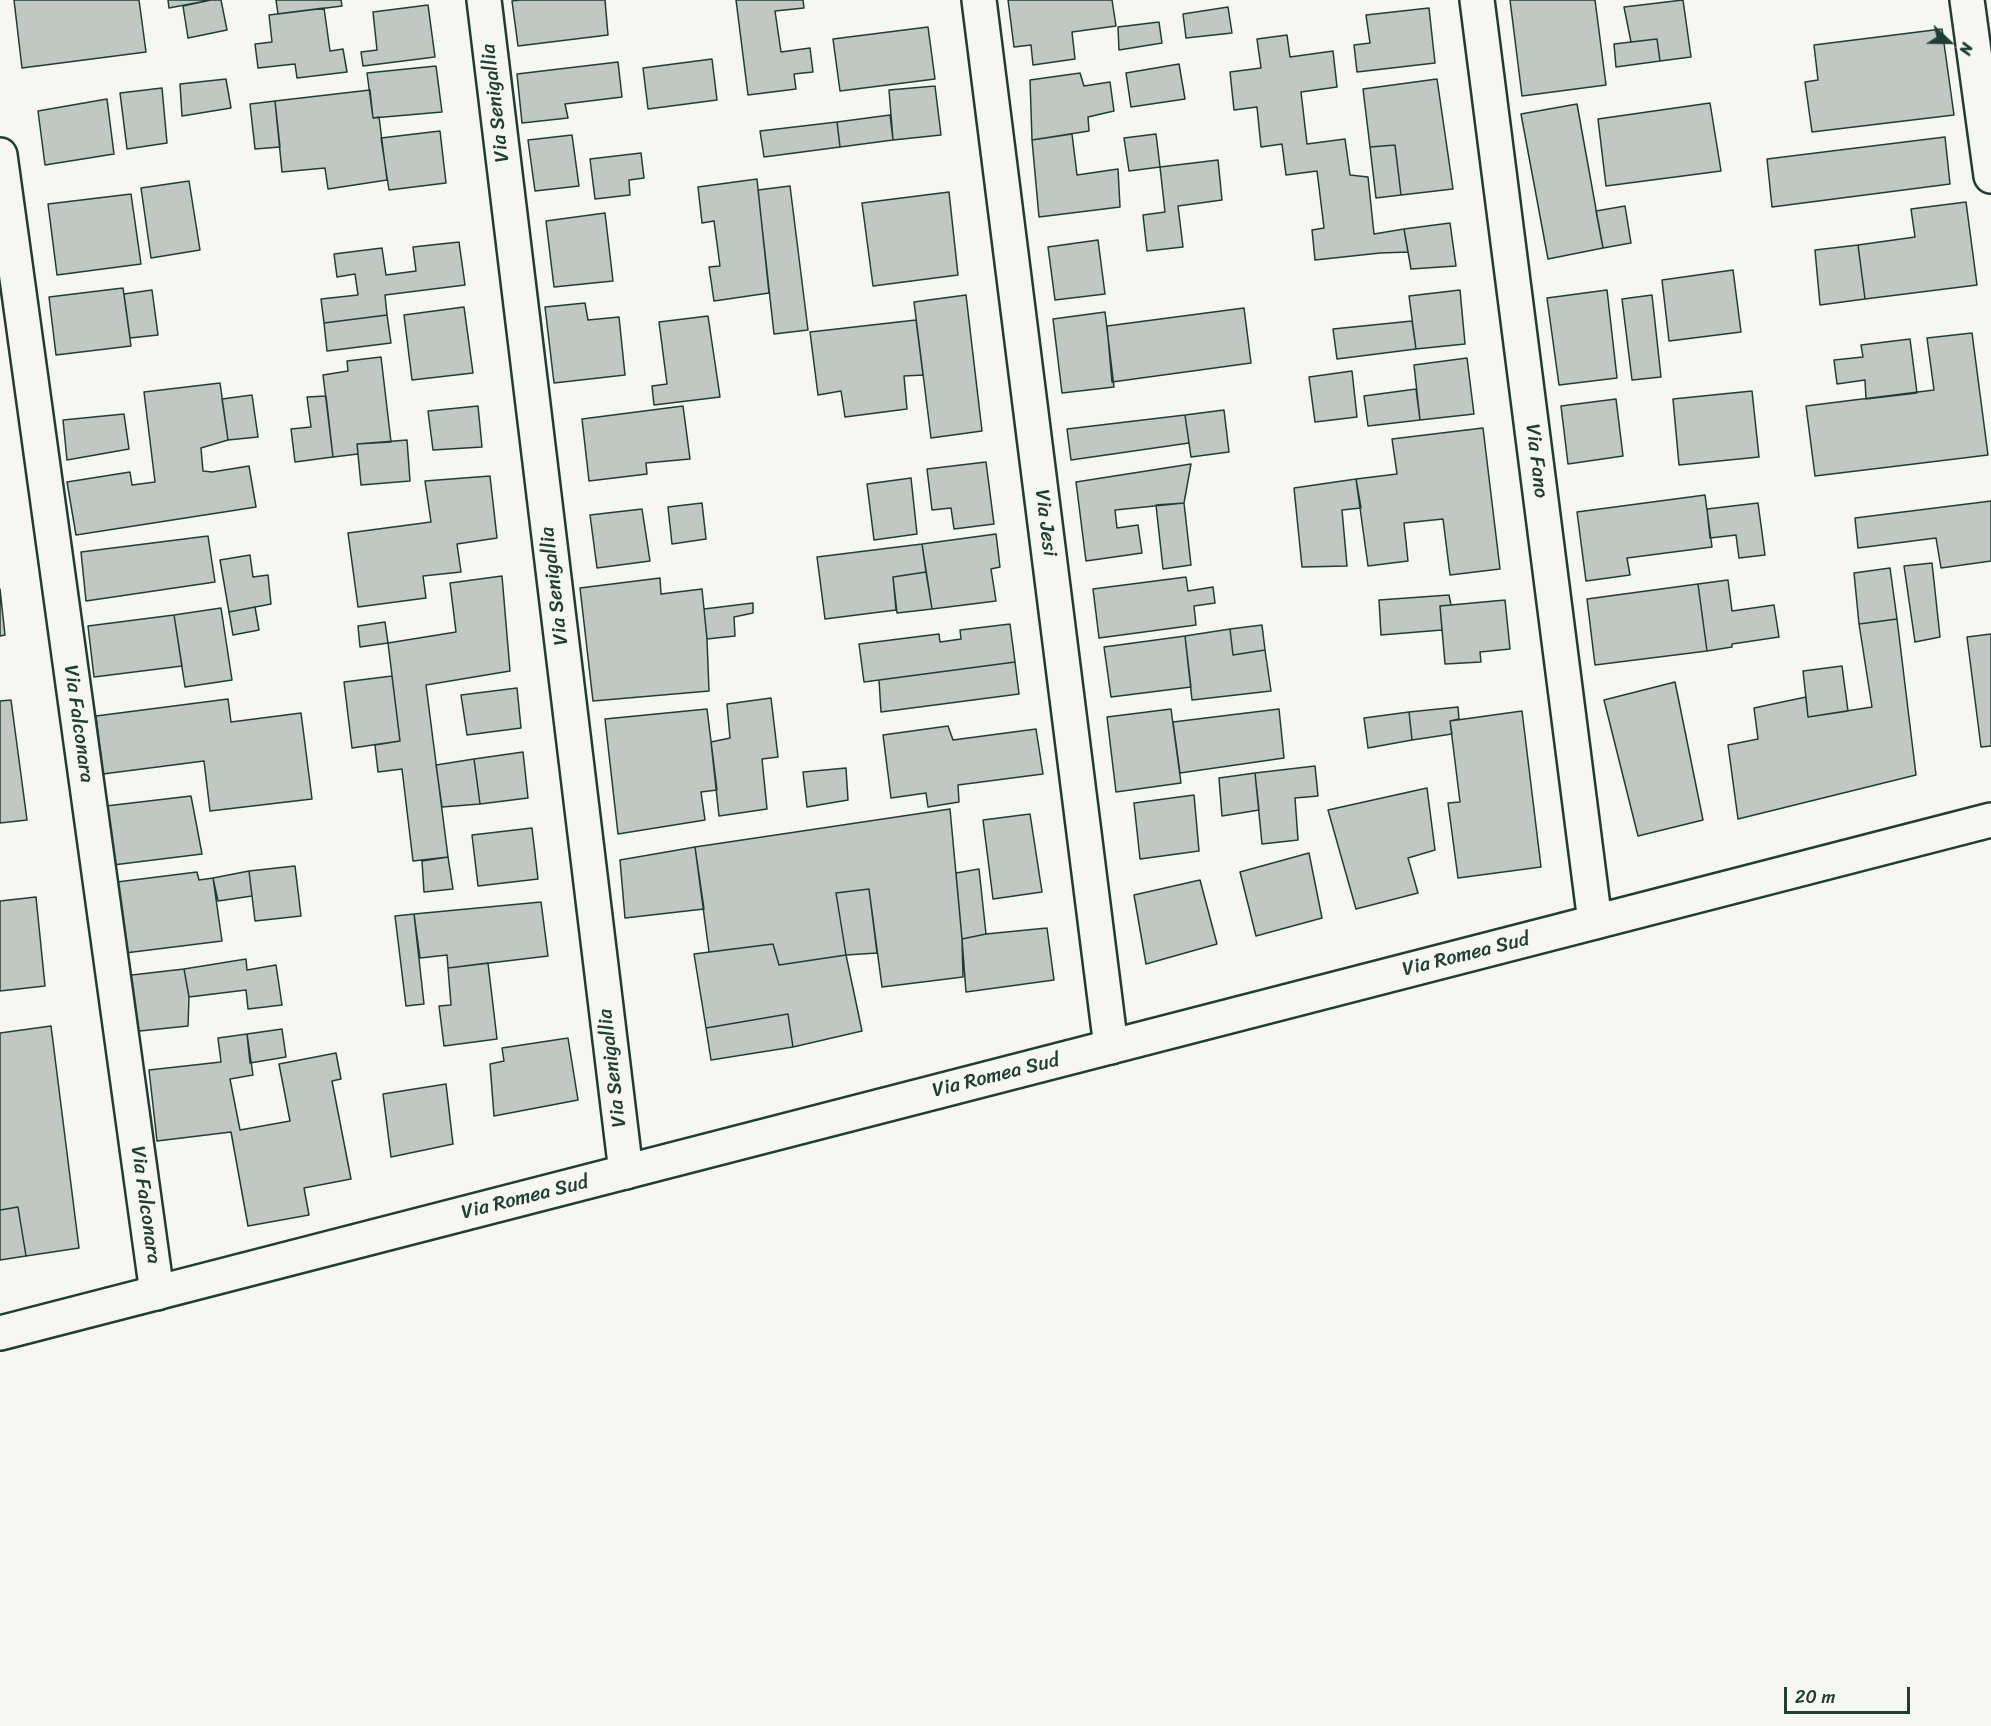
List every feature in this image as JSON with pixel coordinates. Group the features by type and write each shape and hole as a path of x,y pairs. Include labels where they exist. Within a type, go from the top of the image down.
{"street":[{"name":"Via Senigallia","path":"484,0 626,1172"},
{"name":"Via Jesi","path":"979,0 1111,1047"},
{"name":"Via Fano","path":"1477,0 1595,922"},
{"path":"1967,0 1991,176"},
{"name":"Via Falconara","path":"0,155 157,1293"},
{"name":"Via Romea Sud","path":"0,1333 1991,820"}],"building":[{"path":"14,0 139,0 146,52 22,68"},
{"path":"168,0 211,0 169,8"},
{"path":"221,0 227,30 188,38 183,6"},
{"path":"276,0 341,0 342,6 278,14"},
{"path":"605,0 608,35 518,46 512,1"},
{"path":"736,0 803,0 804,8 775,11 781,52 810,48 813,72 794,74 796,89 748,95"},
{"path":"1008,0 1112,0 1116,26 1072,32 1075,59 1033,65 1031,45 1014,47"},
{"path":"1510,0 1595,0 1606,85 1522,96"},
{"path":"1683,0 1691,57 1660,61 1657,39 1631,42 1624,7"},
{"path":"428,5 435,57 363,66 361,52 377,50 373,12"},
{"path":"1228,7 1232,33 1186,38 1183,14"},
{"path":"324,8 330,51 343,49 347,72 297,78 295,64 258,68 255,44 272,42 269,15"},
{"path":"1429,8 1435,63 1357,72 1354,45 1370,43 1366,15"},
{"path":"1159,22 1162,43 1119,50 1118,27"},
{"path":"928,27 935,79 840,91 833,39"},
{"path":"1942,29 1954,115 1812,132 1805,82 1818,80 1814,45"},
{"path":"1287,35 1290,57 1333,51 1337,87 1301,92 1307,144 1345,139 1350,175 1368,177 1374,234 1404,229 1408,252 1315,260 1312,230 1324,228 1317,171 1286,175 1282,144 1261,147 1257,107 1234,110 1230,72 1261,68 1257,39"},
{"path":"1657,39 1660,61 1616,67 1614,44"},
{"path":"712,59 717,100 648,109 643,68"},
{"path":"618,62 622,97 565,104 568,118 522,123 517,74"},
{"path":"1179,64 1185,99 1131,107 1126,73"},
{"path":"436,66 442,112 373,118 367,73"},
{"path":"1080,73 1084,86 1110,82 1114,111 1088,117 1089,131 1032,140 1030,80"},
{"path":"226,79 231,108 182,116 180,84"},
{"path":"1437,79 1453,189 1401,195 1395,145 1370,147 1363,89"},
{"path":"935,86 941,135 893,140 889,90"},
{"path":"162,88 167,143 127,149 120,93"},
{"path":"370,90 373,118 379,117 387,180 328,189 325,168 282,172 275,101"},
{"path":"107,99 114,154 45,165 38,111"},
{"path":"275,101 280,147 255,149 250,104"},
{"path":"1710,103 1721,171 1606,186 1598,119"},
{"path":"1577,104 1603,248 1548,259 1521,114"},
{"path":"890,115 893,140 840,147 837,122"},
{"path":"837,122 840,147 764,157 760,131"},
{"path":"440,131 446,183 389,190 381,138"},
{"path":"1072,134 1077,175 1118,169 1120,207 1039,217 1032,140"},
{"path":"1156,134 1160,167 1129,171 1124,138"},
{"path":"572,135 579,186 535,191 528,140"},
{"path":"1945,137 1950,184 1772,207 1767,159"},
{"path":"1395,145 1401,195 1376,198 1370,147"},
{"path":"641,153 644,178 629,180 630,195 595,199 590,159"},
{"path":"1218,160 1222,200 1178,206 1183,247 1147,251 1143,215 1165,212 1160,167"},
{"path":"757,179 769,293 714,301 709,267 720,266 714,221 702,223 698,187"},
{"path":"189,181 200,250 151,258 141,188"},
{"path":"790,186 808,330 774,334 758,190"},
{"path":"949,192 958,275 873,286 862,203"},
{"path":"131,194 141,264 57,275 48,204"},
{"path":"1966,202 1977,285 1865,299 1858,245 1915,237 1911,209"},
{"path":"1625,206 1631,243 1603,248 1596,211"},
{"path":"605,213 613,281 554,287 546,221"},
{"path":"1450,223 1456,266 1411,269 1404,229"},
{"path":"1098,240 1105,294 1055,300 1048,247"},
{"path":"459,242 465,285 385,295 387,315 324,323 321,299 358,295 355,274 337,277 334,254 382,248 386,275 416,271 413,247"},
{"path":"1858,245 1865,299 1820,305 1815,250"},
{"path":"1733,270 1741,332 1669,341 1662,280"},
{"path":"123,288 131,346 56,355 49,297"},
{"path":"152,290 158,335 130,338 124,294"},
{"path":"1460,290 1465,344 1416,349 1409,296"},
{"path":"1607,290 1617,378 1559,385 1547,298"},
{"path":"966,295 982,431 931,438 914,302"},
{"path":"1652,295 1661,377 1632,380 1622,299"},
{"path":"585,303 588,320 619,317 625,375 554,383 545,307"},
{"path":"464,307 473,373 412,380 404,315"},
{"path":"1244,308 1251,363 1112,382 1107,326"},
{"path":"1105,312 1114,387 1062,393 1053,319"},
{"path":"387,315 391,343 327,351 324,323"},
{"path":"708,316 720,397 654,405 652,386 667,384 659,322"},
{"path":"916,320 923,375 904,376 907,409 845,417 841,391 818,395 810,332"},
{"path":"1412,321 1416,349 1337,359 1333,329"},
{"path":"1972,333 1988,455 1815,476 1806,406 1934,390 1927,338"},
{"path":"1910,339 1917,393 1866,399 1865,380 1837,384 1834,360 1863,357 1861,345"},
{"path":"381,357 391,442 357,444 358,454 333,457 323,375 348,371 347,361"},
{"path":"1467,358 1474,414 1420,420 1414,365"},
{"path":"1352,371 1357,417 1315,422 1309,377"},
{"path":"220,383 228,440 201,448 203,471 212,472 249,466 256,507 76,535 67,482 130,472 132,485 155,482 144,392"},
{"path":"1416,389 1420,420 1368,426 1364,396"},
{"path":"1752,391 1759,457 1679,465 1673,399"},
{"path":"252,395 258,437 228,440 222,399"},
{"path":"326,396 333,457 295,462 291,429 311,427 307,397"},
{"path":"1616,399 1623,456 1568,464 1561,406"},
{"path":"478,406 482,447 433,450 428,411"},
{"path":"683,406 690,459 646,463 647,474 589,481 582,419"},
{"path":"1224,410 1229,452 1191,457 1185,415"},
{"path":"124,414 129,449 67,460 63,420"},
{"path":"1185,415 1189,443 1071,460 1067,429"},
{"path":"1483,428 1500,569 1450,575 1443,519 1404,523 1408,561 1368,566 1356,479 1397,474 1392,439"},
{"path":"407,440 410,481 361,485 357,444"},
{"path":"986,462 994,524 954,529 951,508 932,510 927,469"},
{"path":"1191,464 1184,503 1115,510 1117,528 1138,525 1142,553 1086,561 1076,482"},
{"path":"490,476 497,538 457,544 461,572 423,576 426,598 358,607 348,533 431,522 425,481"},
{"path":"911,478 917,534 874,540 867,484"},
{"path":"1356,479 1361,508 1342,510 1347,566 1302,567 1294,488"},
{"path":"1705,495 1712,547 1627,558 1630,575 1586,581 1577,512"},
{"path":"1991,501 1991,561 1941,568 1936,538 1858,548 1855,518"},
{"path":"702,503 706,539 672,544 668,507"},
{"path":"1184,503 1191,565 1163,569 1156,505"},
{"path":"1758,503 1765,555 1739,558 1736,535 1710,538 1707,509"},
{"path":"642,509 650,561 597,568 590,515"},
{"path":"996,534 1000,567 991,569 996,601 932,609 922,544"},
{"path":"208,536 215,582 86,601 81,552"},
{"path":"922,544 926,572 893,577 896,610 825,619 817,557"},
{"path":"250,555 253,577 268,575 271,604 229,612 220,560"},
{"path":"1932,563 1940,637 1915,642 1904,566"},
{"path":"1890,568 1897,619 1859,624 1854,573"},
{"path":"926,572 932,609 897,613 893,577"},
{"path":"502,576 510,671 426,685 448,857 413,861 402,769 378,772 375,745 400,741 388,643 456,632 450,583"},
{"path":"1186,577 1188,591 1213,587 1215,603 1194,606 1196,625 1099,638 1093,589"},
{"path":"660,578 661,594 702,589 709,691 593,701 580,588"},
{"path":"1728,580 1732,611 1774,605 1779,637 1732,644 1732,647 1707,651 1698,584"},
{"path":"1698,584 1707,651 1595,665 1587,599"},
{"path":"0,589 5,635 0,636"},
{"path":"1449,595 1451,605 1440,606 1442,630 1381,635 1379,600"},
{"path":"1505,600 1510,649 1480,652 1481,662 1445,664 1440,606"},
{"path":"753,603 753,613 734,617 735,636 707,639 704,609"},
{"path":"255,607 259,630 233,635 229,612"},
{"path":"221,608 232,680 185,687 174,615"},
{"path":"174,615 182,666 94,677 88,626"},
{"path":"1897,619 1916,775 1738,819 1728,745 1758,739 1754,708 1806,697 1808,717 1872,707 1859,624"},
{"path":"385,622 388,643 360,647 358,626"},
{"path":"1010,624 1015,662 864,682 859,644 939,634 940,642 961,639 960,630"},
{"path":"1262,625 1265,650 1233,655 1230,629"},
{"path":"1230,629 1233,655 1265,650 1271,691 1192,700 1185,636"},
{"path":"1991,634 1991,746 1981,747 1967,637"},
{"path":"1185,636 1191,687 1111,697 1104,647"},
{"path":"1015,662 1019,694 881,712 879,680"},
{"path":"1842,666 1848,711 1808,717 1803,671"},
{"path":"392,676 400,741 352,748 344,682"},
{"path":"1675,682 1703,820 1638,836 1604,700"},
{"path":"517,688 521,728 467,735 461,695"},
{"path":"771,698 778,757 762,759 767,809 719,816 711,742 730,738 727,704"},
{"path":"228,699 231,722 301,713 312,799 210,811 204,761 103,774 96,716"},
{"path":"11,700 27,820 0,823 0,701"},
{"path":"1458,707 1459,719 1450,721 1452,734 1412,740 1409,712"},
{"path":"707,709 717,790 701,792 705,820 618,834 605,719"},
{"path":"1171,709 1181,783 1116,792 1107,717"},
{"path":"1279,709 1284,758 1180,773 1173,722"},
{"path":"1522,711 1541,867 1458,878 1448,803 1460,802 1450,721"},
{"path":"1409,712 1412,740 1368,748 1364,718"},
{"path":"948,726 953,740 1036,729 1043,774 958,785 959,802 928,807 926,793 891,798 883,735"},
{"path":"523,752 528,798 480,804 474,759"},
{"path":"474,759 480,804 442,807 436,765"},
{"path":"1315,766 1318,796 1295,798 1298,840 1262,844 1255,773"},
{"path":"846,768 848,800 807,807 803,772"},
{"path":"1255,773 1259,810 1222,816 1219,778"},
{"path":"1427,788 1435,850 1408,858 1418,893 1356,909 1328,810"},
{"path":"1194,795 1199,851 1140,859 1134,803"},
{"path":"191,796 202,854 113,865 106,806"},
{"path":"950,809 962,939 963,977 882,987 869,889 836,893 846,955 779,965 773,944 709,952 695,847"},
{"path":"1030,814 1042,892 993,899 983,820"},
{"path":"532,828 538,879 478,886 472,835"},
{"path":"695,847 704,909 625,918 620,860"},
{"path":"1309,853 1322,918 1256,936 1240,872"},
{"path":"448,857 453,889 424,892 422,861"},
{"path":"295,866 301,916 255,921 249,871"},
{"path":"979,869 986,934 962,939 956,873"},
{"path":"249,871 252,896 218,901 213,878"},
{"path":"197,872 199,880 213,878 222,941 117,954 109,883"},
{"path":"1200,880 1217,944 1146,964 1134,895"},
{"path":"869,889 877,953 846,955 836,893"},
{"path":"36,897 45,986 0,991 0,901"},
{"path":"541,902 548,956 448,968 447,955 420,958 414,914"},
{"path":"414,914 424,1004 406,1006 395,916"},
{"path":"1047,928 1054,980 966,992 962,939 986,934"},
{"path":"773,944 779,965 846,955 862,1031 793,1047 788,1014 706,1028 694,954"},
{"path":"246,959 247,970 276,965 282,1005 248,1009 246,990 189,997 184,969"},
{"path":"488,963 497,1039 444,1046 439,1006 451,1005 448,968"},
{"path":"184,969 189,997 188,1026 130,1032 123,976"},
{"path":"788,1014 793,1047 711,1060 706,1028"},
{"path":"51,1026 79,1248 26,1256 18,1207 0,1210 0,1033"},
{"path":"282,1029 286,1057 250,1063 247,1034"},
{"path":"247,1034 253,1075 230,1079 240,1130 290,1121 279,1064 336,1053 341,1079 332,1081 351,1179 304,1188 309,1215 248,1226 231,1132 157,1141 149,1070 221,1062 218,1038"},
{"path":"568,1038 578,1100 494,1116 490,1064 504,1061 502,1048"},
{"path":"446,1084 453,1144 391,1157 383,1094"},
{"path":"18,1207 26,1256 0,1260 0,1210"}]}
